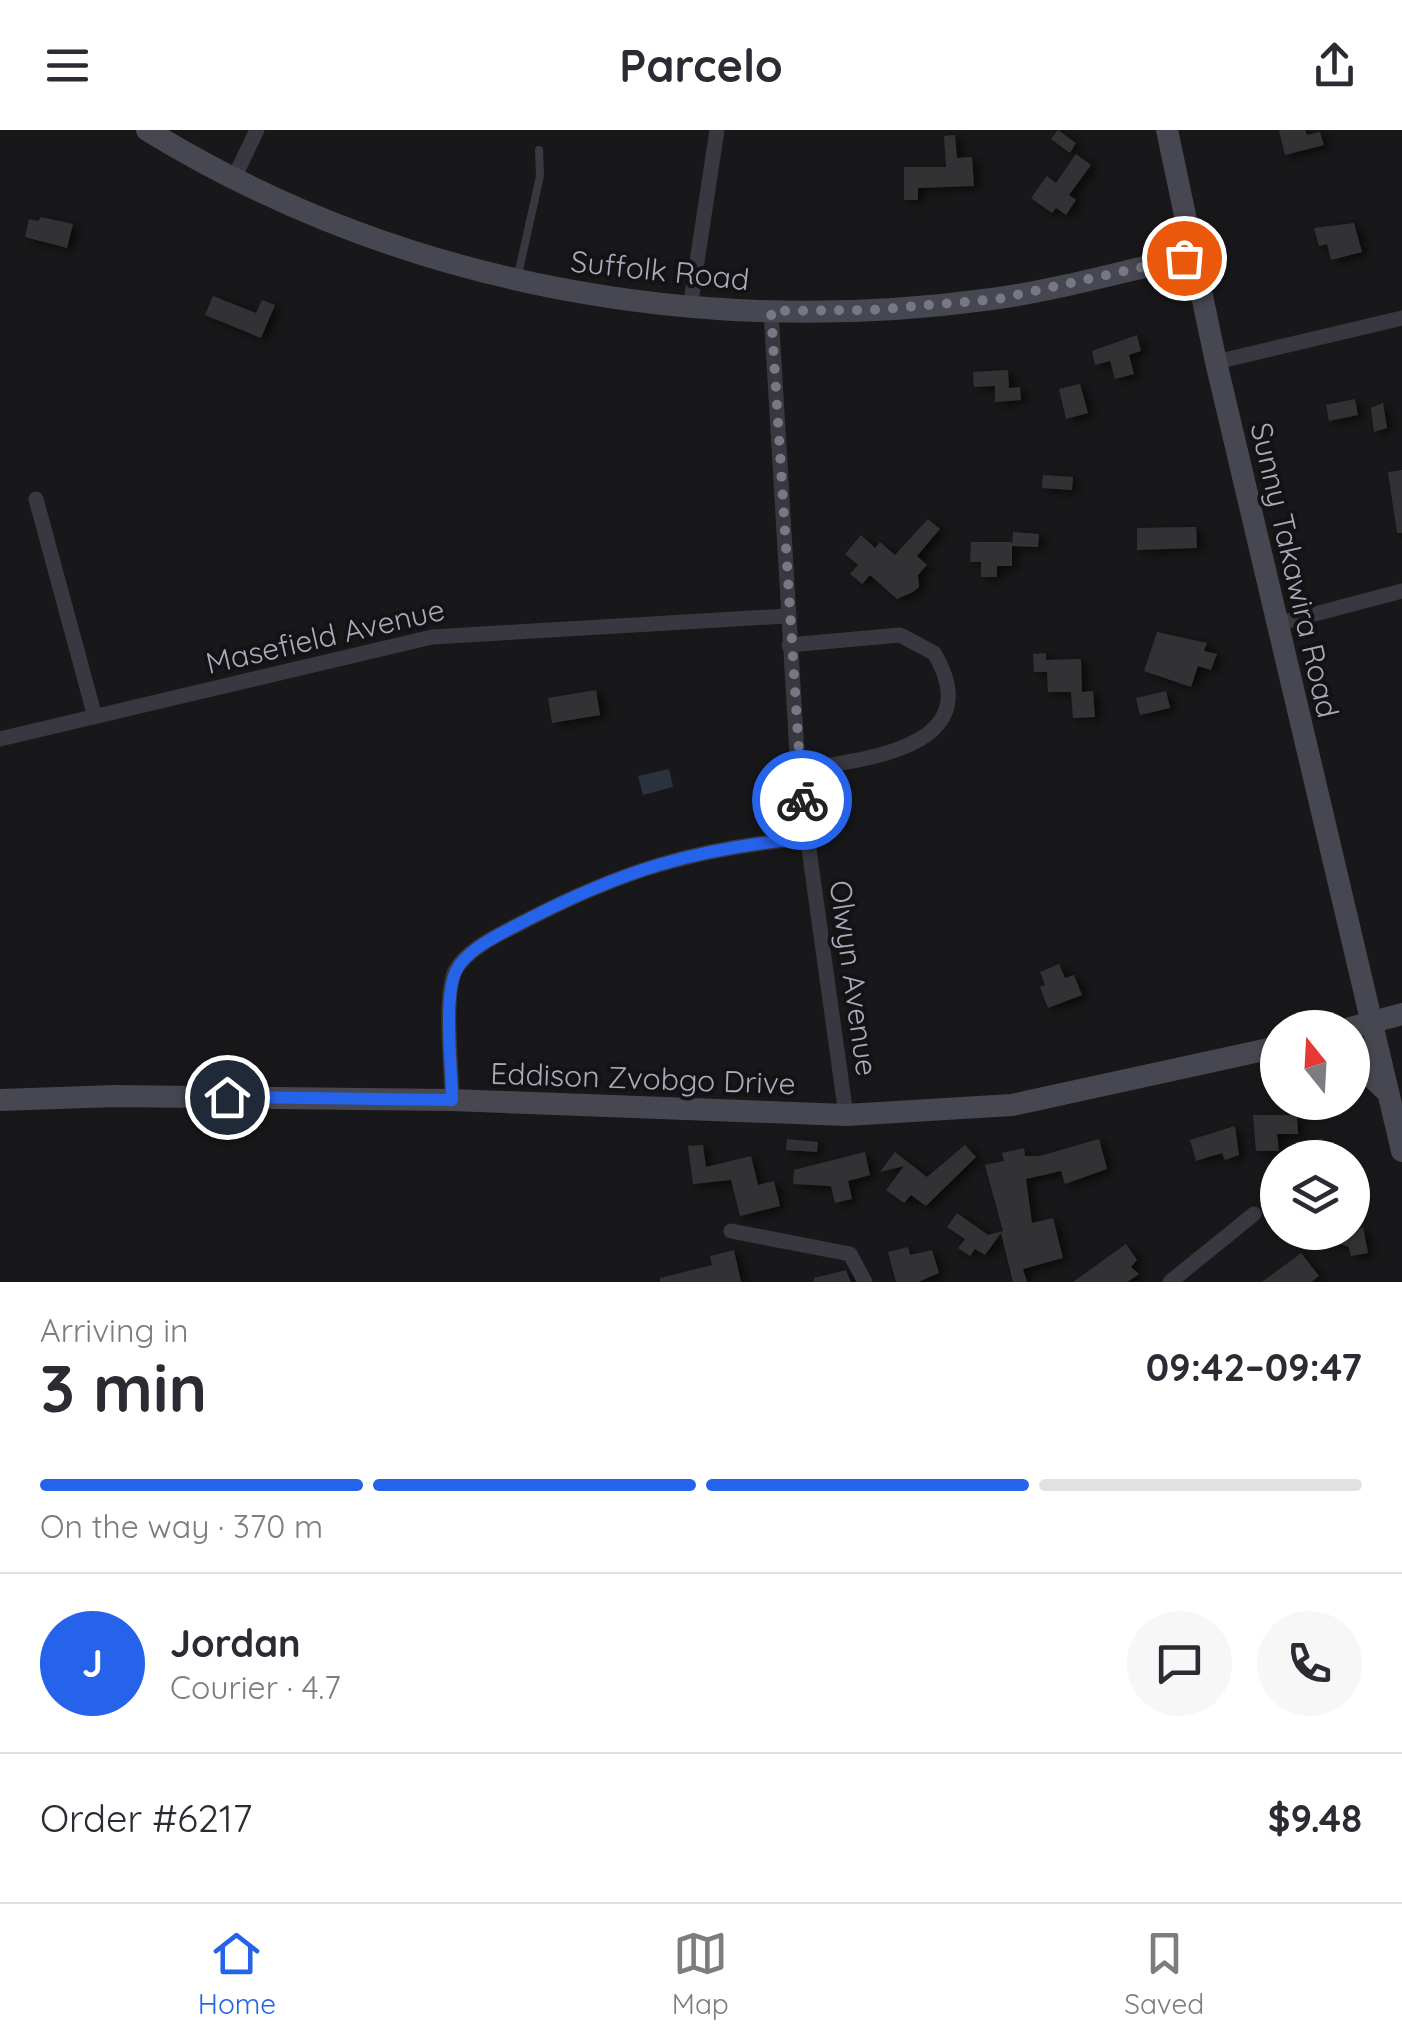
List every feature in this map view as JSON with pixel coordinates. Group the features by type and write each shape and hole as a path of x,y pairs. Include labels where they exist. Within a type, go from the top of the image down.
{"street":[{"path":"234,178 257,130"},
{"path":"690,308 716,130"},
{"name":"Sunny Takawira Road","path":"1167,130 1277,624 1357,1010"},
{"name":"Suffolk Road","path":"150,131 234,178 436,260 595,298 690,308 872,310 998,299 1192,256"},
{"name":"Olwyn Avenue","path":"771,311 798,770 846,1115"},
{"path":"1216,362 1402,318"},
{"path":"36,498 94,717"},
{"path":"1277,624 1402,591"},
{"name":"Masefield Avenue","path":"0,739 432,636 787,616"},
{"path":"789,645 900,636 934,653 946,697 936,727 921,742 894,754 798,770"},
{"path":"452,1100 451,986 463,960 502,933 619,876 726,846 806,838"},
{"path":"1370,1022 1402,1014"},
{"name":"Eddison Zvobgo Drive","path":"0,1100 114,1096 452,1100 846,1115 1012,1104 1260,1051"},
{"name":"Sunny Takawira Road","path":"1370,1051 1402,1151"},
{"path":"1370,1076 1386,1092"},
{"path":"1170,1282 1254,1214"},
{"path":"731,1230 850,1254 864,1282"}],"lane":[{"path":"517,280 538,189 539,150"}],"water":[{"path":"669,769 673,787 643,795 638,776"}],"building":[{"path":"1058,130 1076,143 1070,153 1051,139"},
{"path":"1279,130 1305,130 1307,135 1320,132 1324,145 1285,155"},
{"path":"955,135 957,158 972,157 974,186 918,188 918,200 904,200 904,167 946,167 944,136"},
{"path":"1076,154 1091,165 1069,195 1076,200 1066,215 1056,208 1052,213 1031,198 1047,176 1056,183"},
{"path":"41,217 73,224 67,248 25,237 29,219 38,221"},
{"path":"1354,223 1362,252 1331,260 1327,244 1319,246 1314,228"},
{"path":"213,296 256,313 262,300 275,305 261,338 205,315"},
{"path":"1137,335 1141,351 1129,355 1134,374 1115,379 1110,361 1095,365 1092,351"},
{"path":"1008,370 1009,388 1020,387 1021,400 995,402 995,386 974,387 973,372"},
{"path":"1080,384 1088,413 1066,419 1059,389"},
{"path":"1355,399 1358,415 1329,421 1326,405"},
{"path":"1383,403 1387,428 1374,432 1371,408"},
{"path":"1402,470 1402,533 1397,533 1388,472"},
{"path":"1043,475 1073,477 1072,490 1042,488"},
{"path":"928,519 940,529 917,556 927,565 918,575 919,587 913,592 897,599 870,575 862,584 850,574 858,565 845,554 861,535 875,548 880,542 895,555"},
{"path":"1196,527 1197,548 1137,550 1137,528"},
{"path":"1013,532 1039,534 1038,547 1012,546"},
{"path":"971,542 1012,542 1012,566 997,566 997,577 981,577 981,562 970,562"},
{"path":"1157,632 1207,643 1204,651 1217,654 1211,670 1198,666 1191,687 1144,671"},
{"path":"1046,653 1046,660 1081,659 1082,692 1093,691 1095,717 1073,718 1071,692 1048,692 1047,672 1034,672 1033,654"},
{"path":"596,690 600,715 552,723 548,698"},
{"path":"1166,691 1170,708 1140,715 1136,698"},
{"path":"1059,964 1065,978 1074,975 1082,995 1048,1008 1040,987 1045,985 1040,972"},
{"path":"1253,1115 1260,1115 1260,1120 1297,1120 1298,1134 1277,1134 1278,1140 1260,1140 1260,1151 1256,1151"},
{"path":"1235,1126 1239,1155 1225,1160 1222,1153 1196,1161 1190,1140"},
{"path":"787,1139 818,1142 817,1152 786,1150"},
{"path":"1099,1139 1107,1169 1065,1184 1061,1171 1026,1179 1032,1223 1053,1218 1063,1258 1023,1269 1027,1282 1013,1282 1001,1233 985,1255 975,1249 970,1256 958,1248 965,1239 947,1227 957,1213 988,1235 1003,1231 985,1165 1004,1161 1002,1153 1024,1148 1025,1156 1040,1156"},
{"path":"703,1145 706,1167 751,1156 758,1185 774,1181 780,1206 740,1216 731,1180 693,1184 688,1146"},
{"path":"965,1145 976,1157 926,1206 911,1195 904,1203 886,1190 904,1166 880,1172 895,1152 927,1177"},
{"path":"865,1152 870,1175 848,1181 852,1199 835,1203 831,1186 793,1184 794,1170"},
{"path":"1126,1244 1137,1260 1131,1267 1139,1274 1127,1282 1073,1282"},
{"path":"908,1247 910,1255 932,1250 939,1273 918,1282 896,1282 888,1252"},
{"path":"734,1250 741,1282 660,1282 660,1278 712,1265 710,1256"},
{"path":"1350,1250 1367,1250 1368,1253 1351,1256"},
{"path":"1301,1253 1319,1276 1311,1282 1262,1282"},
{"path":"846,1270 851,1282 814,1282 814,1278"}],"way so far":[{"path":"802,800 787,616 771,311 872,310 998,299 1184,258"}],"route":[{"path":"227,1097 452,1100 451,986 463,960 502,933 619,876 726,846 806,838 802,800"}]}
